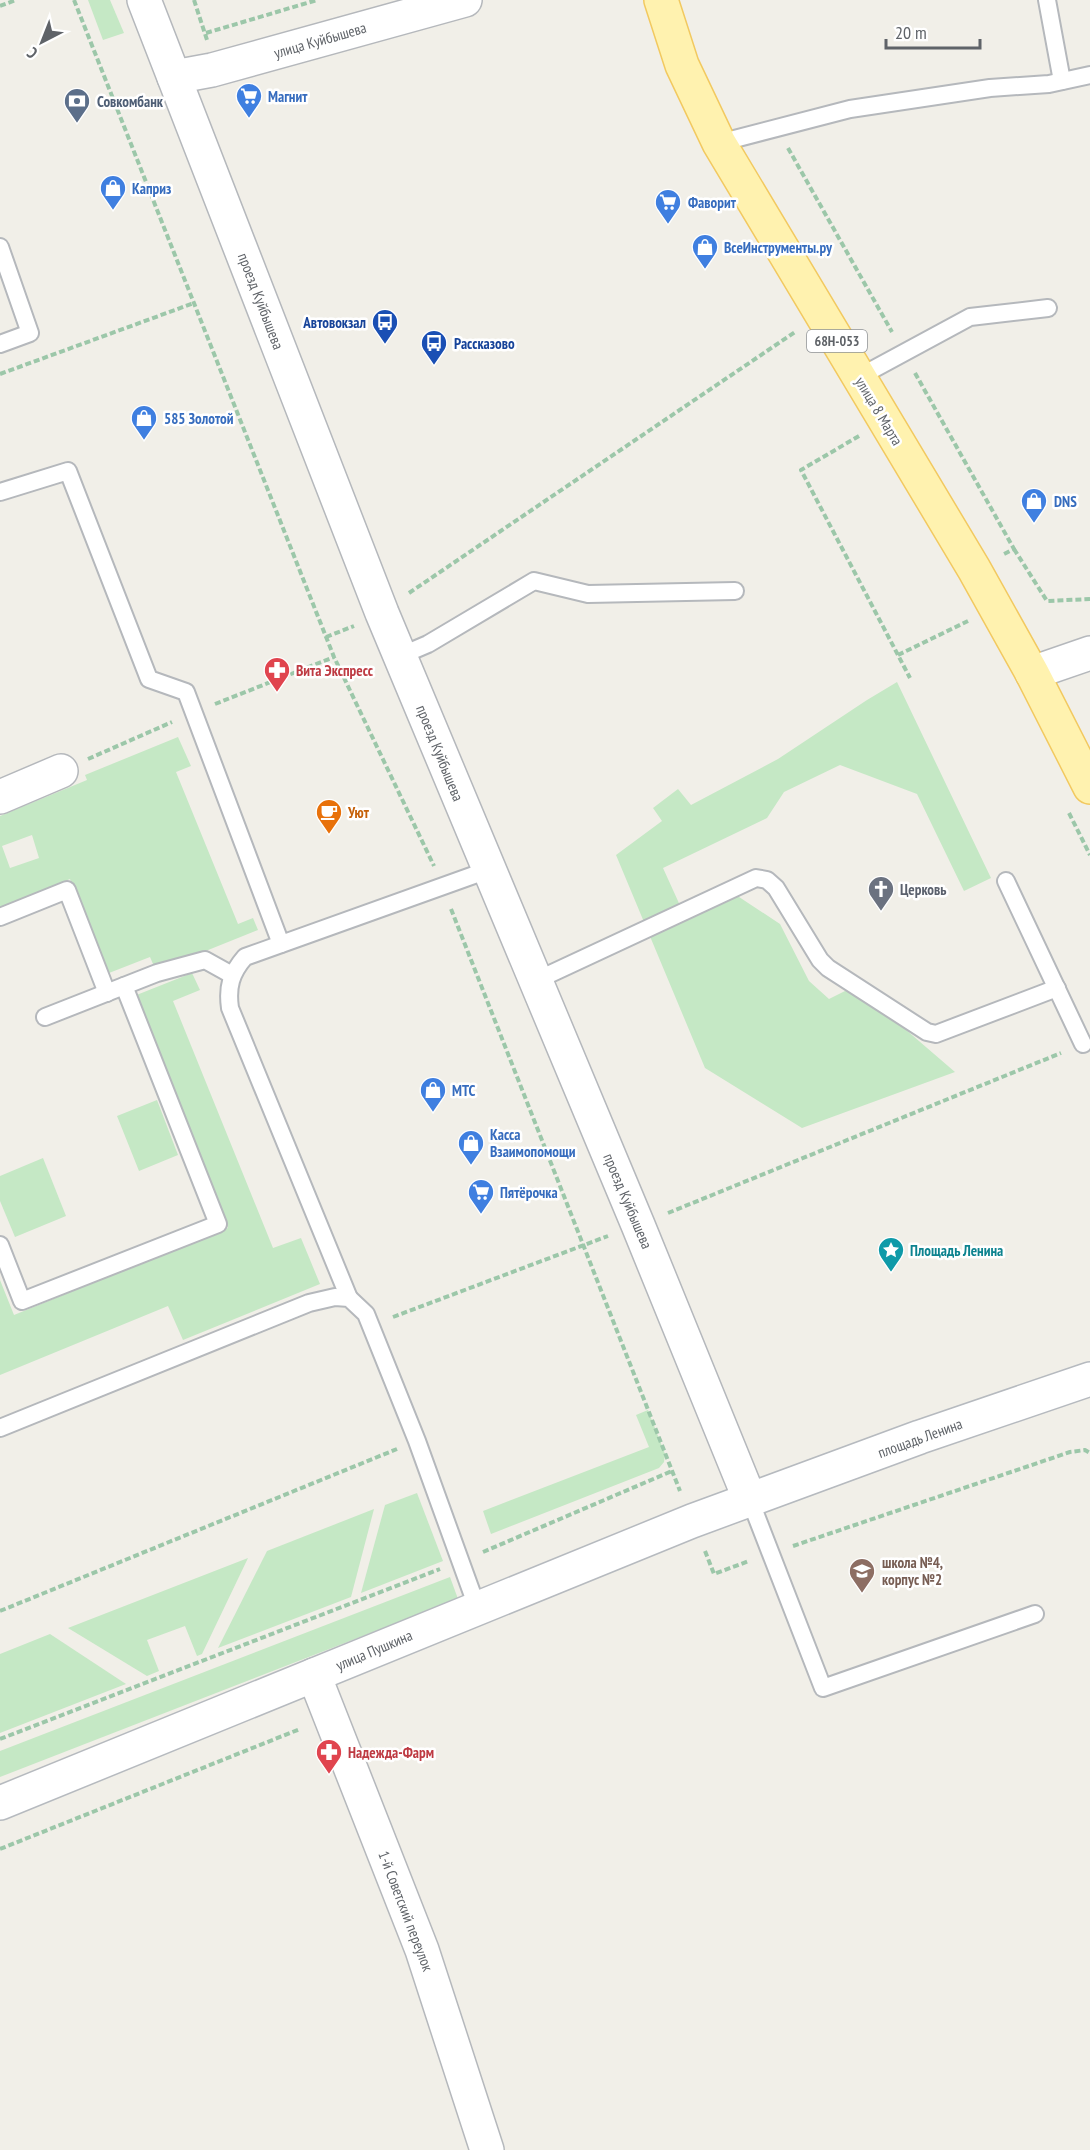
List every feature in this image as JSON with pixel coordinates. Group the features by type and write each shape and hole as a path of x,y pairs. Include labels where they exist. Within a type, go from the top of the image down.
{"main road":[{"name":"улица 8 Марта","path":"661,0 682,65 718,143 974,569 1032,673 1090,787"}],"street":[{"name":"проезд Куйбышева","path":"144,0 400,656 638,1225 750,1500"},
{"name":"улица Куйбышева","path":"174,77 212,70 465,0"},
{"path":"1032,673 1090,653"},
{"path":"0,797 61,771"},
{"name":"площадь Ленина","path":"750,1500 1090,1379"},
{"name":"улица Пушкина","path":"0,1803 477,1607 750,1500"},
{"name":"1-й Советский переулок","path":"314,1675 422,1950 487,2150"}],"lane":[{"path":"1047,0 1062,81"},
{"path":"718,143 850,109 990,88 1049,84 1090,75"},
{"path":"0,247 30,333 0,344"},
{"path":"859,377 970,317 1048,308"},
{"path":"0,492 68,471 149,680 186,692 281,944"},
{"path":"400,656 428,644 534,581 588,594 735,591"},
{"path":"477,1607 417,1441 366,1314 349,1298 230,1008 229,986 232,975 245,957 488,870"},
{"path":"535,981 756,878 767,880 776,888 820,960 828,968 927,1032 936,1034 1057,988"},
{"path":"1006,881 1083,1044"},
{"path":"0,917 66,890 107,993"},
{"path":"45,1017 157,973 206,960 232,975"},
{"path":"0,1245 22,1301 218,1224 124,986"},
{"path":"0,1428 309,1303 335,1297 349,1298"},
{"path":"750,1500 823,1688 1035,1614"}],"path":[{"path":"0,6 16,0"},
{"path":"194,0 206,33 317,0"},
{"path":"0,374 194,303"},
{"path":"407,594 798,330"},
{"path":"862,434 801,470 910,678"},
{"path":"1014,549 1047,601 1090,599"},
{"path":"898,655 971,620"},
{"path":"370,1325 638,1225 1083,1044"},
{"path":"0,1611 417,1441"},
{"path":"1070,1452 1078,1450 1090,1453"},
{"path":"0,1739 460,1562 672,1471"},
{"path":"0,1849 332,1717"}],"green space":[{"path":"88,0 110,0 124,33 103,40"},
{"path":"897,682 991,878 964,891 917,794 840,765 784,792 767,818 663,868 683,912 730,891 780,924 809,981 829,999 855,986 955,1072 802,1128 705,1068 616,855 662,821 653,808 678,789 691,805 778,759"},
{"path":"178,737 191,766 176,772 238,924 253,918 258,930 156,971 150,957 109,973 70,879 0,908 0,816 87,780 85,775","holes":["32,835 39,858 10,868 2,846"]},
{"path":"192,973 200,990 173,1001 273,1248 301,1238 320,1284 183,1340 168,1306 0,1375 0,1280 14,1315 228,1228 134,996"},
{"path":"157,1100 178,1155 139,1171 117,1116"},
{"path":"43,1158 66,1216 15,1237 0,1201 0,1176"},
{"path":"648,1410 665,1454 664,1462 659,1468 491,1534 483,1511 649,1447 636,1415"},
{"path":"417,1493 443,1561 361,1593 385,1505"},
{"path":"374,1509 351,1597 218,1648 267,1551"},
{"path":"248,1558 202,1654 197,1656 185,1626 147,1640 159,1671 147,1676 68,1628"},
{"path":"450,1577 458,1599 0,1777 0,1751"},
{"path":"50,1634 126,1684 0,1733 0,1654"}],"place":[{"name":"Магнит","path":"249,119"},
{"name":"Совкомбанк","path":"77,124"},
{"name":"Каприз","path":"113,211"},
{"name":"Фаворит","path":"668,225"},
{"name":"ВсеИнструменты.ру","path":"705,270"},
{"name":"Автовокзал","path":"385,345"},
{"name":"Рассказово","path":"434,366"},
{"name":"585 Золотой","path":"144,441"},
{"name":"DNS","path":"1034,524"},
{"name":"Вита Экспресс","path":"277,693"},
{"name":"Уют","path":"329,835"},
{"name":"Церковь","path":"881,912"},
{"name":"МТС","path":"433,1113"},
{"name":"Касса Взаимопомощи","path":"471,1166"},
{"name":"Пятёрочка","path":"481,1215"},
{"name":"Площадь Ленина","path":"891,1273"},
{"name":"школа №4, корпус №2","path":"862,1594"},
{"name":"Надежда-Фарм","path":"329,1775"}]}
